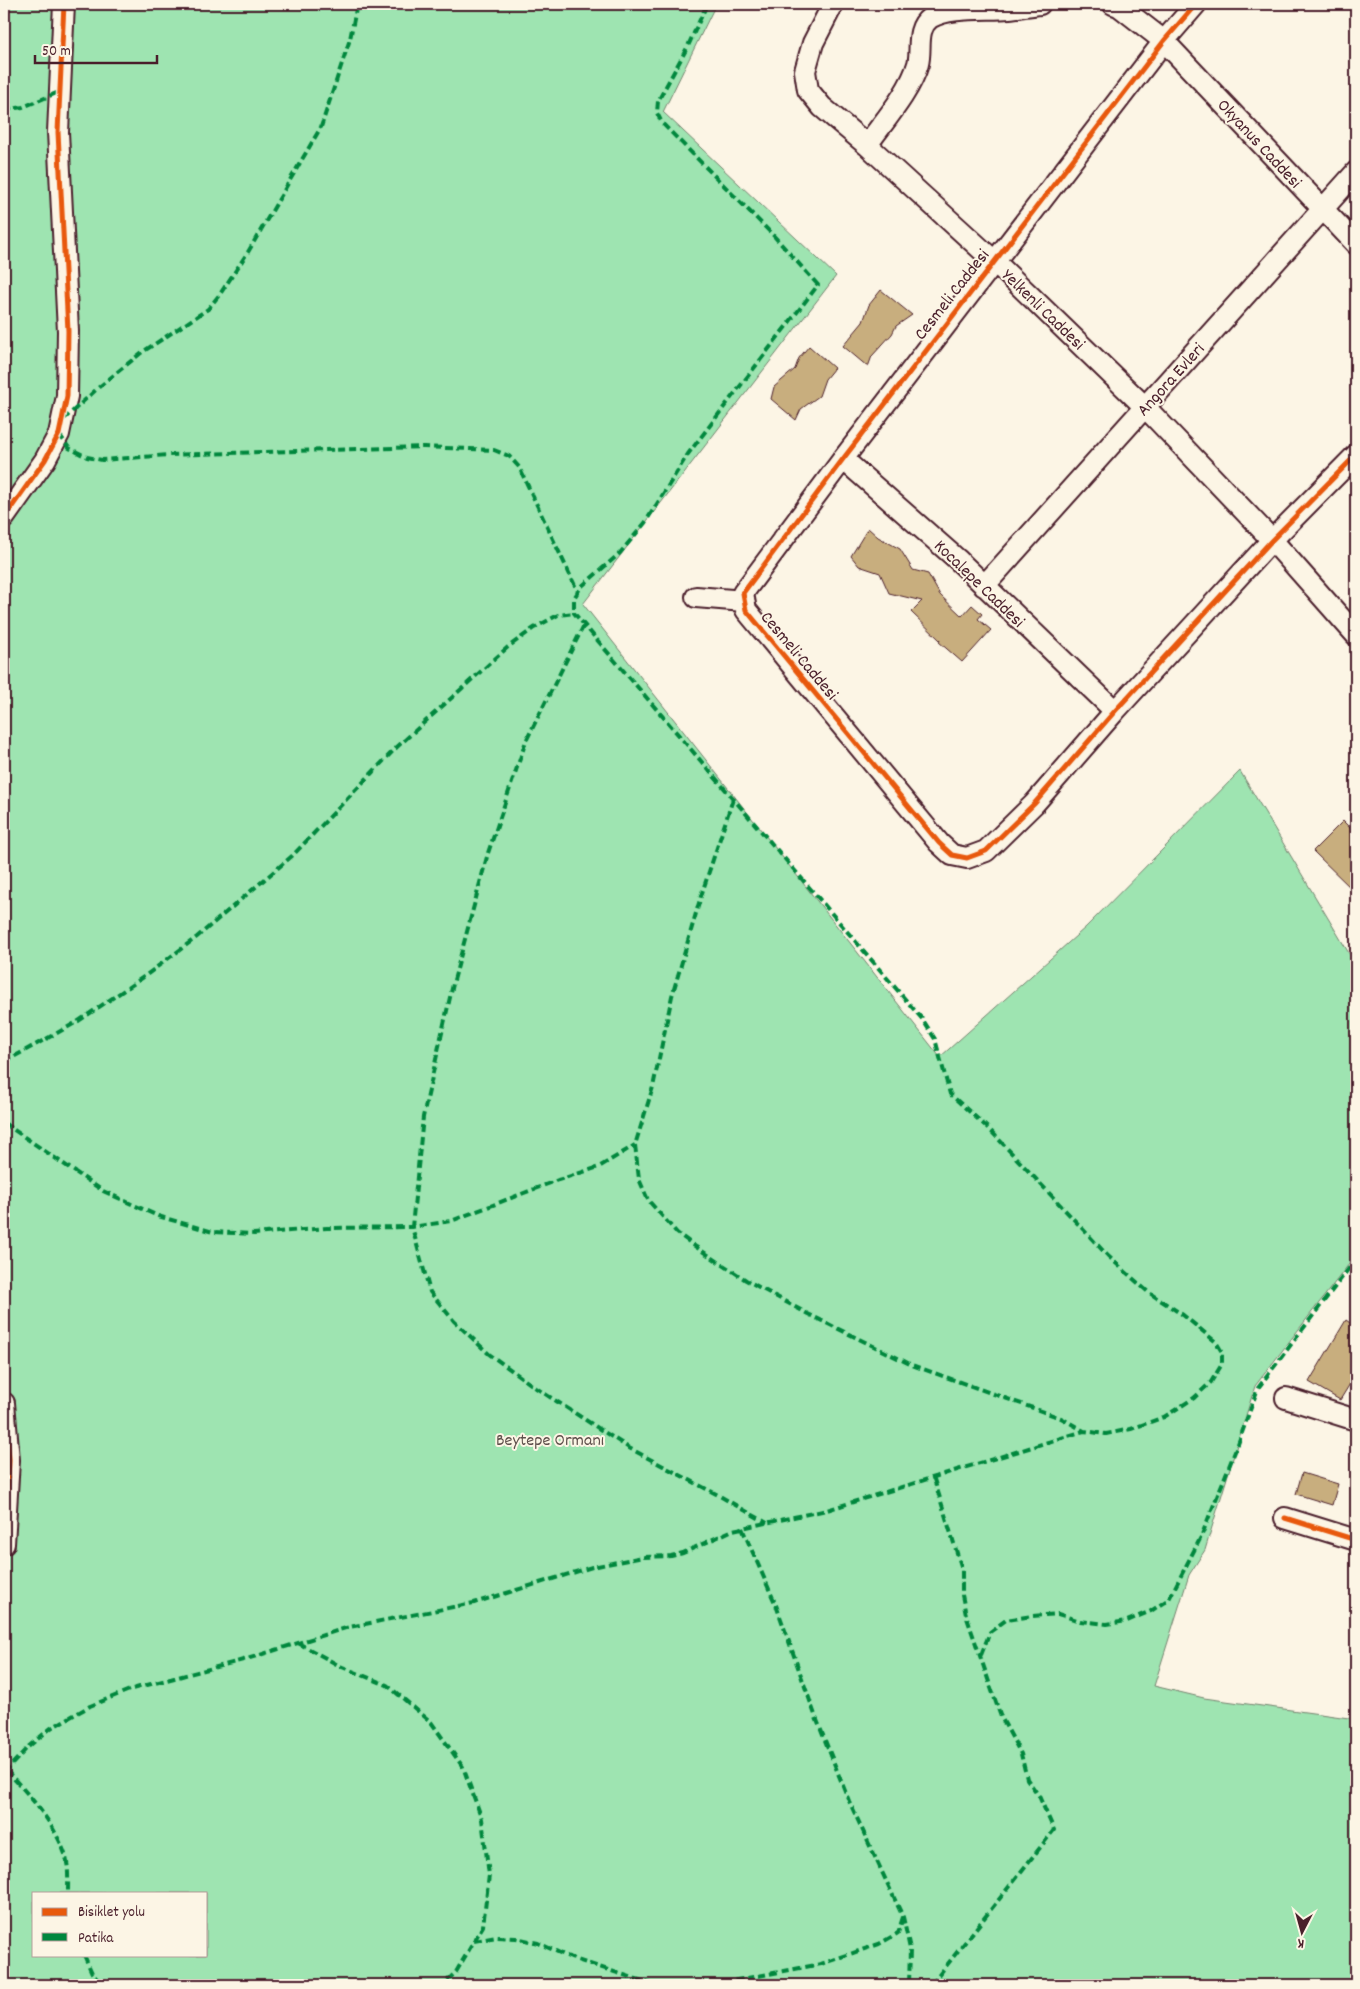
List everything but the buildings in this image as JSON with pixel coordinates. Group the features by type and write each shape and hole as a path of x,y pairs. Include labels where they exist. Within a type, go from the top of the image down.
{"street":[{"path":"4,518 45,460 59,434 67,396 68,330 58,132 64,4"},
{"name":"Yelkenli Caddesi","path":"833,4 813,43 805,71 808,90 822,107 868,145 994,261 1145,408 1272,540 1356,635"},
{"path":"868,145 912,80 918,62 923,25 932,17 959,10 1009,8 1040,4"},
{"name":"Okyanus Caddesi","path":"1113,4 1119,6 1164,41 1356,244"},
{"name":"Cesmeli Caddesi","path":"1196,4 1164,41 843,459 743,593 744,601 751,617 939,843 952,855 967,858 986,850 1034,804 1115,711 1272,540 1356,455"},
{"name":"Angora Evleri","path":"984,586 1356,172"},
{"name":"Kocalepe Caddesi","path":"843,459 957,559 1115,711"},
{"path":"696,597 744,601"},
{"path":"1286,1398 1356,1420"},
{"path":"4,1403 9,1460 4,1544"},
{"path":"1285,1518 1356,1540"}],"green space":[{"name":"Beytepe Ormanı","path":"4,4 716,4 663,112 836,276 583,604 940,1057 1086,927 1240,771 1356,965 1356,1255 1255,1386 1205,1550 1189,1575 1154,1686 1204,1698 1356,1719 1356,1985 4,1985"}],"marked path":[{"path":"63,420 99,387 141,353 208,309 220,294 248,252 321,127 350,39 357,4"},
{"path":"4,1773 28,1747 51,1728 90,1706 132,1689 247,1659 349,1627 474,1603 592,1567 643,1557 671,1556 683,1553 733,1530 827,1510 1084,1431 1106,1434 1131,1429 1164,1417 1194,1398 1211,1382 1222,1364 1222,1352 1216,1342 1183,1315 1148,1292 1108,1256 990,1130 950,1094 935,1039 923,1020 574,613 574,598 581,587 620,553 645,523 688,454 818,285 773,235 662,123 657,113 658,101 688,46 707,4"},
{"path":"4,110 23,107 59,92"},
{"path":"59,434 69,448 87,457 102,460 169,455 424,447 494,450 509,456 519,467 578,592"},
{"path":"4,1062 77,1022 145,976 197,937 292,856 397,747 508,647 534,628 558,615 574,613"},
{"path":"584,625 526,741 488,853 453,984 423,1117 412,1227 430,1292 454,1321 489,1354 536,1388 629,1448 767,1523"},
{"path":"733,799 701,896 672,996 653,1087 635,1145 639,1179 648,1200 677,1233 696,1247 746,1280 808,1314 912,1365 1061,1418 1084,1431"},
{"path":"4,1123 103,1191 158,1216 213,1232 254,1234 327,1228 412,1227 451,1221 558,1180 599,1167 635,1145"},
{"path":"981,1655 990,1632 1006,1620 1058,1614 1080,1621 1107,1624 1127,1621 1151,1611 1169,1599 1201,1537 1258,1388 1356,1259"},
{"path":"931,1985 1054,1830 1039,1796 1027,1779 1021,1754 1001,1717 966,1615 962,1595 962,1569 933,1476"},
{"path":"742,1528 776,1605 815,1715 849,1801 903,1917 910,1949 909,1985"},
{"path":"298,1643 340,1666 387,1685 431,1722 463,1767 482,1819 489,1875 483,1926 456,1972 443,1985"},
{"path":"6,1770 40,1809 54,1830 65,1854 68,1892"},
{"path":"711,1985 821,1964 879,1944 898,1933 903,1917"},
{"path":"474,1941 497,1937 516,1938 538,1943 571,1958 655,1985"},
{"path":"84,1956 92,1973 102,1985"}],"cycle path":[{"path":"4,518 45,460 59,434 67,396 68,331 58,132 64,4"},
{"path":"1196,4 1164,41 843,459 743,593 746,610 939,843 952,855 967,858 986,851 1034,804 1115,711 1272,540 1356,455"},
{"path":"4,1403 9,1460 4,1544"},
{"path":"1285,1518 1356,1540"}]}
